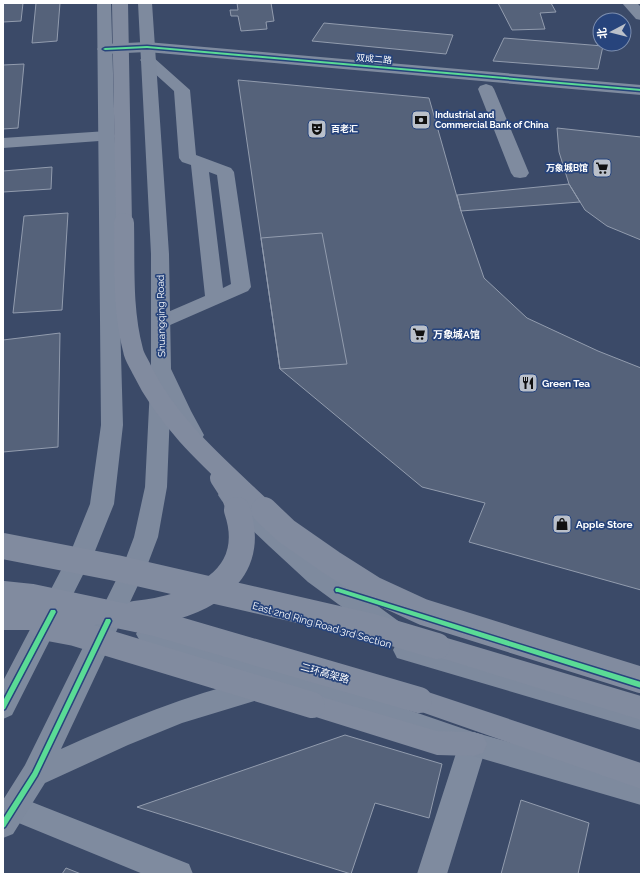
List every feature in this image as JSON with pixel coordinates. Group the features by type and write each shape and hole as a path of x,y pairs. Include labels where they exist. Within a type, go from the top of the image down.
{"highway":[{"path":"120,3 126,318 133,352 150,387 174,420 199,447 286,531 373,589 423,612 641,680"},
{"path":"3,618 81,618 149,614 174,608 192,600 225,581 236,566 240,546 241,524 237,507 229,491 199,447"},
{"path":"3,546 116,568 373,627 641,708"},
{"name":"二环高架路","path":"3,594 32,597 156,623 419,700 641,776"},
{"path":"3,618 75,633 437,743 473,744"}],"main road":[{"path":"3,708 83,551 102,504 112,425 104,3"},
{"name":"Shuangqing Road","path":"8,817 35,774 134,566 146,537 156,487 161,367 160,254 145,3"},
{"path":"161,367 180,412 200,448 230,495 277,540 317,575 431,658"},
{"name":"East 2nd Ring Road 3rd Section","path":"3,537 83,551 134,566 225,597 329,625 431,658 641,718"},
{"path":"3,604 108,621 295,682 473,744 641,792"},
{"path":"35,774 153,722 234,694 295,682"}],"street":[{"path":"629,3 641,16"},
{"name":"双成二路","path":"105,55 147,54 641,90"},
{"name":"双成二路","path":"147,54 641,102"},
{"path":"147,54 182,90 188,158 225,172 241,287 161,323"},
{"path":"486,88 520,172"},
{"path":"3,143 107,136"},
{"path":"199,162 215,299"},
{"path":"432,874 473,744"},
{"path":"8,817 178,874"}],"building":[{"path":"3,3 23,3 21,21 3,22"},
{"path":"36,3 60,3 57,41 32,43"},
{"path":"237,3 271,3 274,21 266,22 267,29 241,31 238,16 231,16 230,10 238,10"},
{"path":"498,3 551,3 556,12 540,13 545,29 512,30"},
{"path":"324,23 453,35 446,54 312,41"},
{"path":"504,38 592,45 592,52 602,52 598,69 493,61"},
{"path":"24,64 18,128 3,129 3,65"},
{"name":"万象城A馆","path":"238,80 429,98 461,211 484,278 527,318 598,351 641,368 641,590 469,542 485,503 422,487 280,369"},
{"name":"万象城B馆","path":"557,128 641,137 641,240 607,226 585,210 569,184 559,152"},
{"path":"52,167 51,189 3,192 3,171"},
{"path":"569,184 580,202 461,211 457,195"},
{"path":"68,213 62,310 13,313 24,216"},
{"path":"322,233 347,364 280,369 261,238"},
{"path":"60,333 58,447 3,452 3,340"},
{"path":"345,735 442,764 429,818 375,803 351,874 137,807"},
{"path":"521,800 589,823 578,874 501,874"},
{"path":"66,868 81,874 62,874"}],"cycle path":[{"path":"105,49 147,47 641,90"},
{"path":"338,590 641,685"},
{"path":"3,707 53,612"},
{"path":"3,825 35,774 108,621"}],"place":[{"name":"Industrial and Commercial Bank of China","path":"421,120"},
{"name":"百老汇","path":"317,129"},
{"name":"万象城B馆","path":"602,168"},
{"name":"万象城A馆","path":"419,334"},
{"name":"Green Tea","path":"528,383"},
{"name":"Apple Store","path":"562,524"}]}
